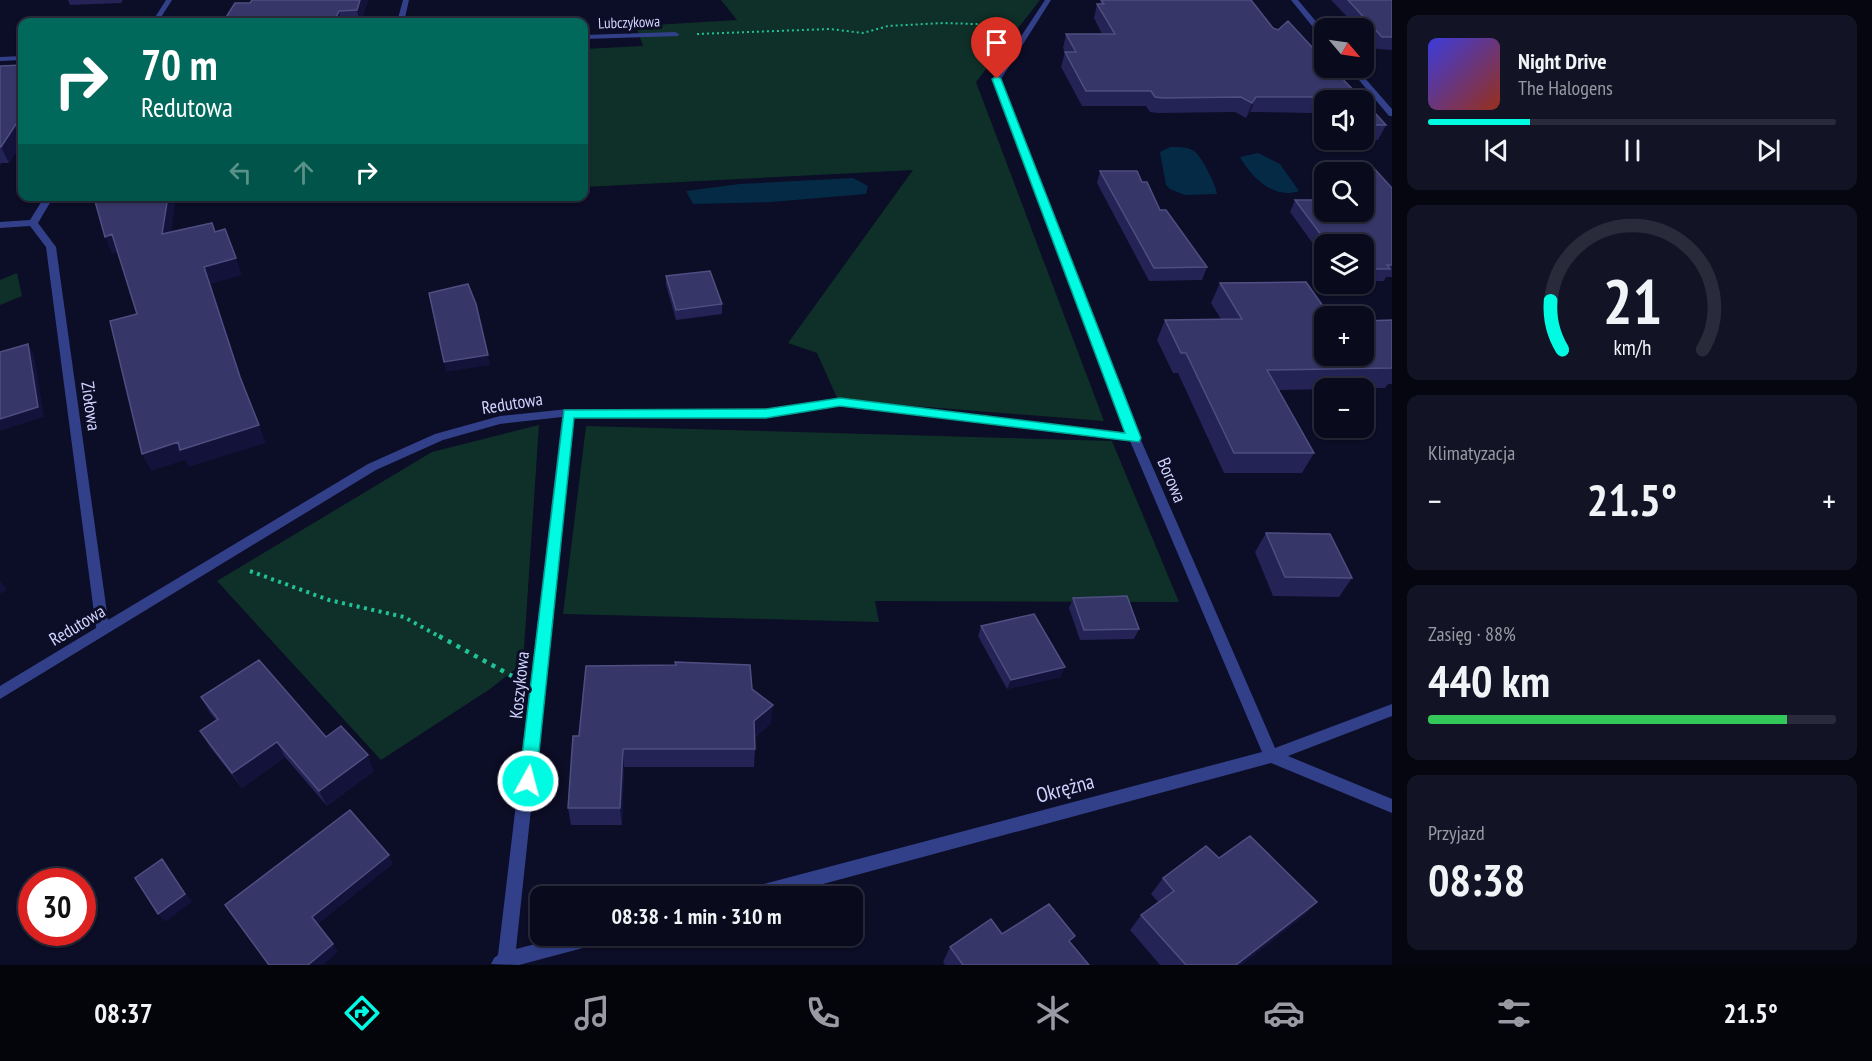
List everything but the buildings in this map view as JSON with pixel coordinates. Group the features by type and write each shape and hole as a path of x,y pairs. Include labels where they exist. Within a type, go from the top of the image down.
{"street":[{"path":"158,18 169,0"},
{"path":"401,18 406,0"},
{"path":"1032,26 1048,0"},
{"path":"1294,0 1314,23"},
{"name":"Borowa","path":"1032,26 997,79 1134,438 1271,756"},
{"name":"Lubczykowa","path":"588,37 674,34"},
{"path":"0,59 18,58"},
{"path":"1361,78 1392,114"},
{"path":"0,225 33,223 47,201"},
{"name":"Ziołowa","path":"33,223 51,247 103,631"},
{"name":"Redutowa","path":"0,693 372,467 440,437 500,420 568,413 766,414 840,402 1134,438"},
{"name":"Koszykowa","path":"503,963 539,691 568,413"},
{"name":"Okrężna","path":"786,886 1271,756 1392,710"},
{"path":"1271,756 1392,806"},
{"path":"503,963 563,946"}],"path":[{"path":"674,34 830,29 862,33 888,26 943,22 1032,26"},
{"path":"218,560 329,600 404,617 539,691"}],"green space":[{"path":"721,0 1040,0 976,82 1104,421 838,400 817,353 788,343 913,170 588,187 588,49 643,46 636,26 737,20"},
{"path":"17,273 22,296 0,305 0,280"},
{"path":"539,425 523,663 490,689 381,760 217,581 432,452"},
{"path":"586,426 1112,441 1179,602 875,601 879,622 563,614"}],"water":[{"path":"1170,147 1188,148 1201,158 1217,194 1185,195 1166,185 1160,152"},
{"path":"1258,153 1280,164 1299,191 1281,192 1264,185 1257,179 1240,157"},
{"path":"853,178 868,186 866,194 771,202 693,204 686,191 739,184"}],"route":[{"path":"528,781 568,413 766,414 840,402 1060,431 1134,438 997,79"}]}
